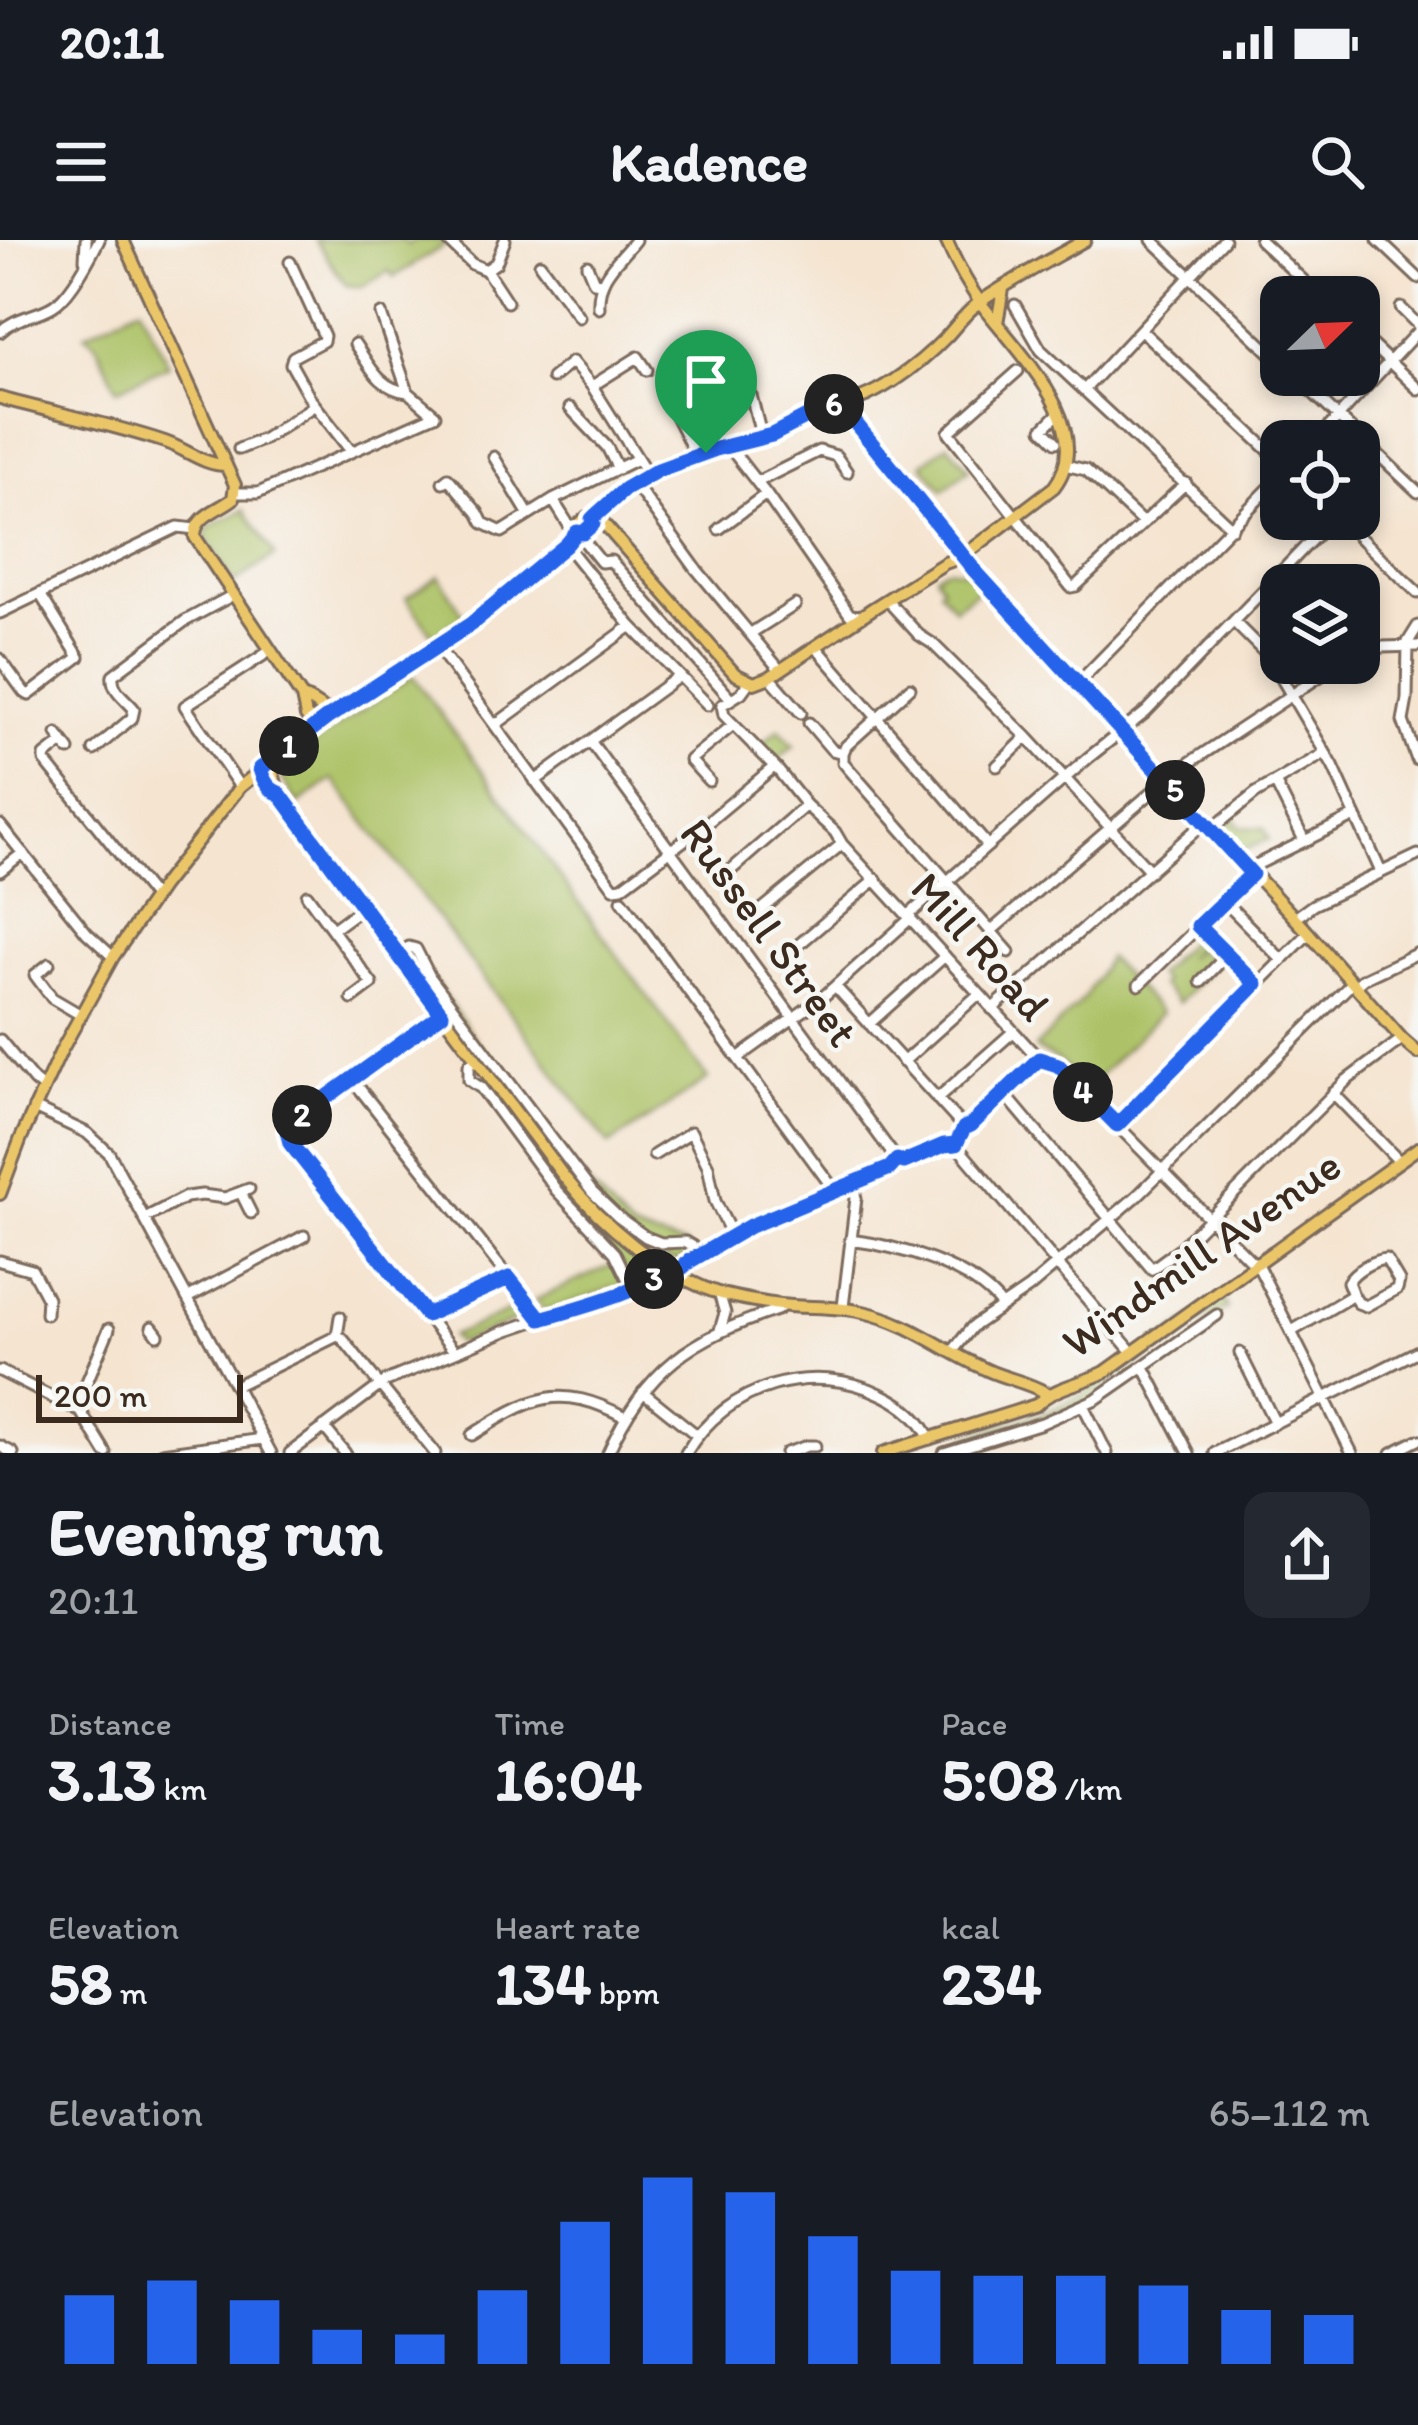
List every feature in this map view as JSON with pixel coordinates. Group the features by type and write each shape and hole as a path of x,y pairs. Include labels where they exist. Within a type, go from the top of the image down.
{"main road":[{"path":"110,240 130,260"},
{"path":"123,240 233,480 236,493 231,502 200,520 195,537 318,725"},
{"path":"594,517 735,674 761,682 945,563 962,557 1015,517 1057,483 1065,465 1059,413 1047,389 997,323 973,309 965,278 946,240"},
{"path":"1,1186 43,1088 113,957 240,787 260,769 471,624 573,538 587,517 594,517 641,479 701,454 762,438 830,405 842,407 902,376 973,309 1084,240"},
{"path":"965,278 1003,289"},
{"path":"965,278 973,309"},
{"path":"997,323 1003,289"},
{"path":"0,398 148,437 204,461 226,465"},
{"path":"842,407 962,557 1418,1053"},
{"path":"304,698 325,712 336,713"},
{"path":"304,698 304,735"},
{"path":"307,716 318,725"},
{"path":"260,769 271,772 279,793 578,1193 614,1228 673,1270 719,1293 782,1306 868,1312 1046,1394"},
{"name":"Windmill Avenue","path":"883,1453 1036,1405 1046,1394 1084,1383 1418,1148"}],"street":[{"path":"84,265 86,240"},
{"path":"0,332 20,317 54,306 99,240"},
{"path":"447,240 472,264 486,270 507,302"},
{"path":"486,270 496,263 505,240"},
{"path":"599,308 601,283 635,240"},
{"path":"1152,240 1260,343"},
{"path":"1085,388 1225,240"},
{"path":"1260,240 1299,276"},
{"path":"1378,240 1418,278"},
{"path":"290,262 319,322 323,341 292,357 291,364 351,451"},
{"path":"540,264 579,317"},
{"path":"587,265 594,282 601,283"},
{"path":"1015,305 1042,350 1069,378 1232,528"},
{"path":"1335,420 1418,328 1401,308"},
{"path":"236,493 258,493 435,416 408,392 381,314"},
{"path":"1141,330 1260,442"},
{"path":"355,344 377,379 398,392 408,392"},
{"path":"693,350 685,358 687,387 701,454"},
{"path":"1380,353 1418,389"},
{"path":"592,386 638,357 647,370"},
{"path":"736,359 754,397 762,438"},
{"path":"552,378 572,362 592,386 697,570 751,633 797,709 783,713"},
{"path":"1018,371 949,432 1069,585 1074,587 1186,483"},
{"path":"1047,389 1069,378"},
{"path":"1316,396 1418,492"},
{"path":"670,404 701,454"},
{"path":"239,448 264,439 315,405"},
{"path":"570,408 607,447 618,469"},
{"path":"1056,442 1043,429 1059,413"},
{"path":"732,445 850,615 861,616"},
{"path":"758,482 819,451 836,456 847,472"},
{"path":"494,458 529,514"},
{"path":"443,482 448,478 483,523 502,532 553,500 637,459"},
{"path":"1065,465 1086,470 1143,523"},
{"path":"719,529 766,494"},
{"path":"1078,683 1260,498"},
{"path":"553,500 631,626 708,705"},
{"path":"0,613 178,527 195,529"},
{"path":"573,538 601,562 611,561 731,699 749,682"},
{"path":"738,1058 835,986 948,880 1146,712 1315,540"},
{"path":"1360,540 1418,592"},
{"path":"0,659 29,695 79,657 40,594"},
{"path":"94,750 132,718 134,709 117,692 113,675 185,621 233,595"},
{"path":"887,600 1027,737 1150,871"},
{"path":"751,633 795,605"},
{"path":"1234,622 1269,657 1325,753 1381,872"},
{"path":"495,725 631,626"},
{"path":"1417,760 1403,721 1413,646 1409,637 1418,626"},
{"path":"437,646 835,1191"},
{"path":"1380,648 1413,646"},
{"path":"816,647 988,846"},
{"path":"240,787 185,706 270,651"},
{"path":"535,782 679,676"},
{"path":"991,931 1165,779 1307,684"},
{"path":"910,688 846,746 843,762 1010,952"},
{"name":"Mill Road","path":"731,699 722,709 733,725 992,1009 1039,1059 1058,1065 1255,1263 1352,1453"},
{"path":"809,723 832,749 843,753"},
{"path":"709,782 690,760 733,725"},
{"path":"997,766 1027,737"},
{"path":"63,742 45,761 154,897"},
{"name":"Russell Street","path":"590,742 897,1160"},
{"path":"992,1009 1150,871 1256,793 1325,753"},
{"path":"620,894 774,767"},
{"path":"1275,782 1304,840"},
{"path":"731,870 806,805"},
{"path":"1139,985 1250,871 1355,816"},
{"path":"0,825 87,933 113,957"},
{"path":"760,911 842,844"},
{"path":"0,872 23,854"},
{"path":"1295,918 1418,855"},
{"path":"790,952 876,879"},
{"path":"307,895 372,984 352,999"},
{"path":"1224,901 1282,959"},
{"path":"333,929 363,907"},
{"path":"1198,926 1256,984"},
{"path":"1117,1125 1309,933"},
{"path":"398,954 409,946 416,950 442,993 602,1202 646,1237 689,1244 698,1256"},
{"path":"952,1352 972,1328 1110,1220 1354,984 1418,953"},
{"path":"1201,982 1227,955"},
{"path":"869,1024 945,956"},
{"path":"49,964 34,976 52,998 81,1015"},
{"path":"835,986 964,1128"},
{"path":"903,1061 979,994"},
{"path":"442,1014 287,1131 290,1143 454,1351"},
{"path":"937,1100 1013,1031"},
{"path":"1004,1093 1152,1269 1179,1249 1334,1093 1402,1039"},
{"path":"0,1040 43,1088"},
{"path":"476,1059 469,1065 470,1080 482,1088 572,1210 616,1253 632,1288"},
{"path":"956,1144 964,1128 1039,1059"},
{"path":"352,1079 541,1319"},
{"path":"1334,1093 1398,1160"},
{"path":"34,1108 98,1141 117,1166 271,1453"},
{"path":"654,1155 691,1132 732,1235"},
{"path":"290,1453 380,1385 454,1351 662,1276 732,1235 890,1168 897,1160 904,1162 956,1144"},
{"path":"956,1144 1132,1352"},
{"path":"842,1307 856,1198 852,1184"},
{"path":"145,1219 193,1195 225,1198 245,1191 250,1213"},
{"path":"187,1298 304,1236"},
{"path":"850,1240 926,1258 972,1281 1002,1306"},
{"path":"1386,1259 1399,1286 1366,1306 1353,1294 1350,1277 1386,1259"},
{"path":"0,1262 32,1270 51,1293 46,1314"},
{"path":"426,1315 509,1278"},
{"path":"719,1293 725,1313 720,1330"},
{"path":"1292,1331 1353,1294"},
{"path":"608,1453 625,1417 658,1373 720,1330 782,1306"},
{"name":"Windmill Avenue","path":"944,1453 1083,1406 1217,1315"},
{"path":"337,1336 340,1317"},
{"path":"76,1408 109,1329"},
{"path":"235,1387 337,1336"},
{"path":"337,1336 435,1453"},
{"path":"1215,1453 1418,1351"},
{"path":"1240,1353 1275,1423"},
{"path":"1144,1367 1189,1453"},
{"path":"0,1371 76,1408 106,1453"},
{"path":"686,1453 712,1420 742,1398 773,1385 814,1379 848,1382 888,1397 913,1414 930,1439"},
{"path":"643,1393 698,1436"},
{"path":"472,1436 517,1408 550,1397 590,1400 625,1417"},
{"path":"1083,1406 1107,1453"},
{"path":"324,1427 345,1453"},
{"path":"954,1432 960,1448"},
{"path":"162,1453 263,1438"},
{"path":"1392,1453 1418,1440"},
{"path":"0,1446 13,1453"},
{"path":"786,1453 814,1447"}],"green space":[{"path":"315,240 403,240 408,245 414,240 440,240 445,245 394,277 389,271 362,287 346,285"},
{"path":"140,306 169,365 117,389 96,343 85,334"},
{"path":"948,444 969,469 943,490 922,464"},
{"path":"244,510 275,555 234,583 205,535 212,525"},
{"path":"946,568 966,571 981,588 954,608 935,575"},
{"path":"439,576 464,616 434,637 406,598"},
{"path":"413,676 708,1079 609,1145 333,779 298,804 278,772 284,763"},
{"path":"779,729 794,746 775,762 759,746"},
{"path":"1233,817 1241,827 1264,828 1269,839 1243,851 1227,834"},
{"path":"1198,933 1203,938 1186,958 1197,948 1210,962 1208,955 1214,949 1222,956 1178,1003 1156,975"},
{"path":"411,950 555,1149 631,1230 685,1245 692,1252 675,1262 650,1251 602,1213 539,1138 405,955"},
{"path":"1108,958 1161,1013 1087,1088 1060,1062 1035,1048 1085,997"},
{"path":"572,1202 603,1232 654,1272 633,1280"},
{"path":"616,1263 624,1284 547,1311 535,1300"},
{"path":"1222,1297 1228,1308 1200,1322 1195,1319 1191,1328 1091,1399 971,1440 966,1436 1046,1412 1085,1393"},
{"path":"522,1306 530,1315 457,1343 451,1336"}],"route":[{"path":"840,404 975,571 1252,874 1198,926 1256,984 1117,1125 1058,1065 1039,1059 964,1128 956,1144 904,1162 897,1160 890,1168 750,1226 676,1273 670,1268 662,1276 597,1302 541,1319 509,1278 426,1315 290,1143 287,1131 298,1118 442,1014 279,793 262,779 260,769 327,718 471,624 577,532 583,533 625,489 658,470 706,453 772,435 840,404"}]}
